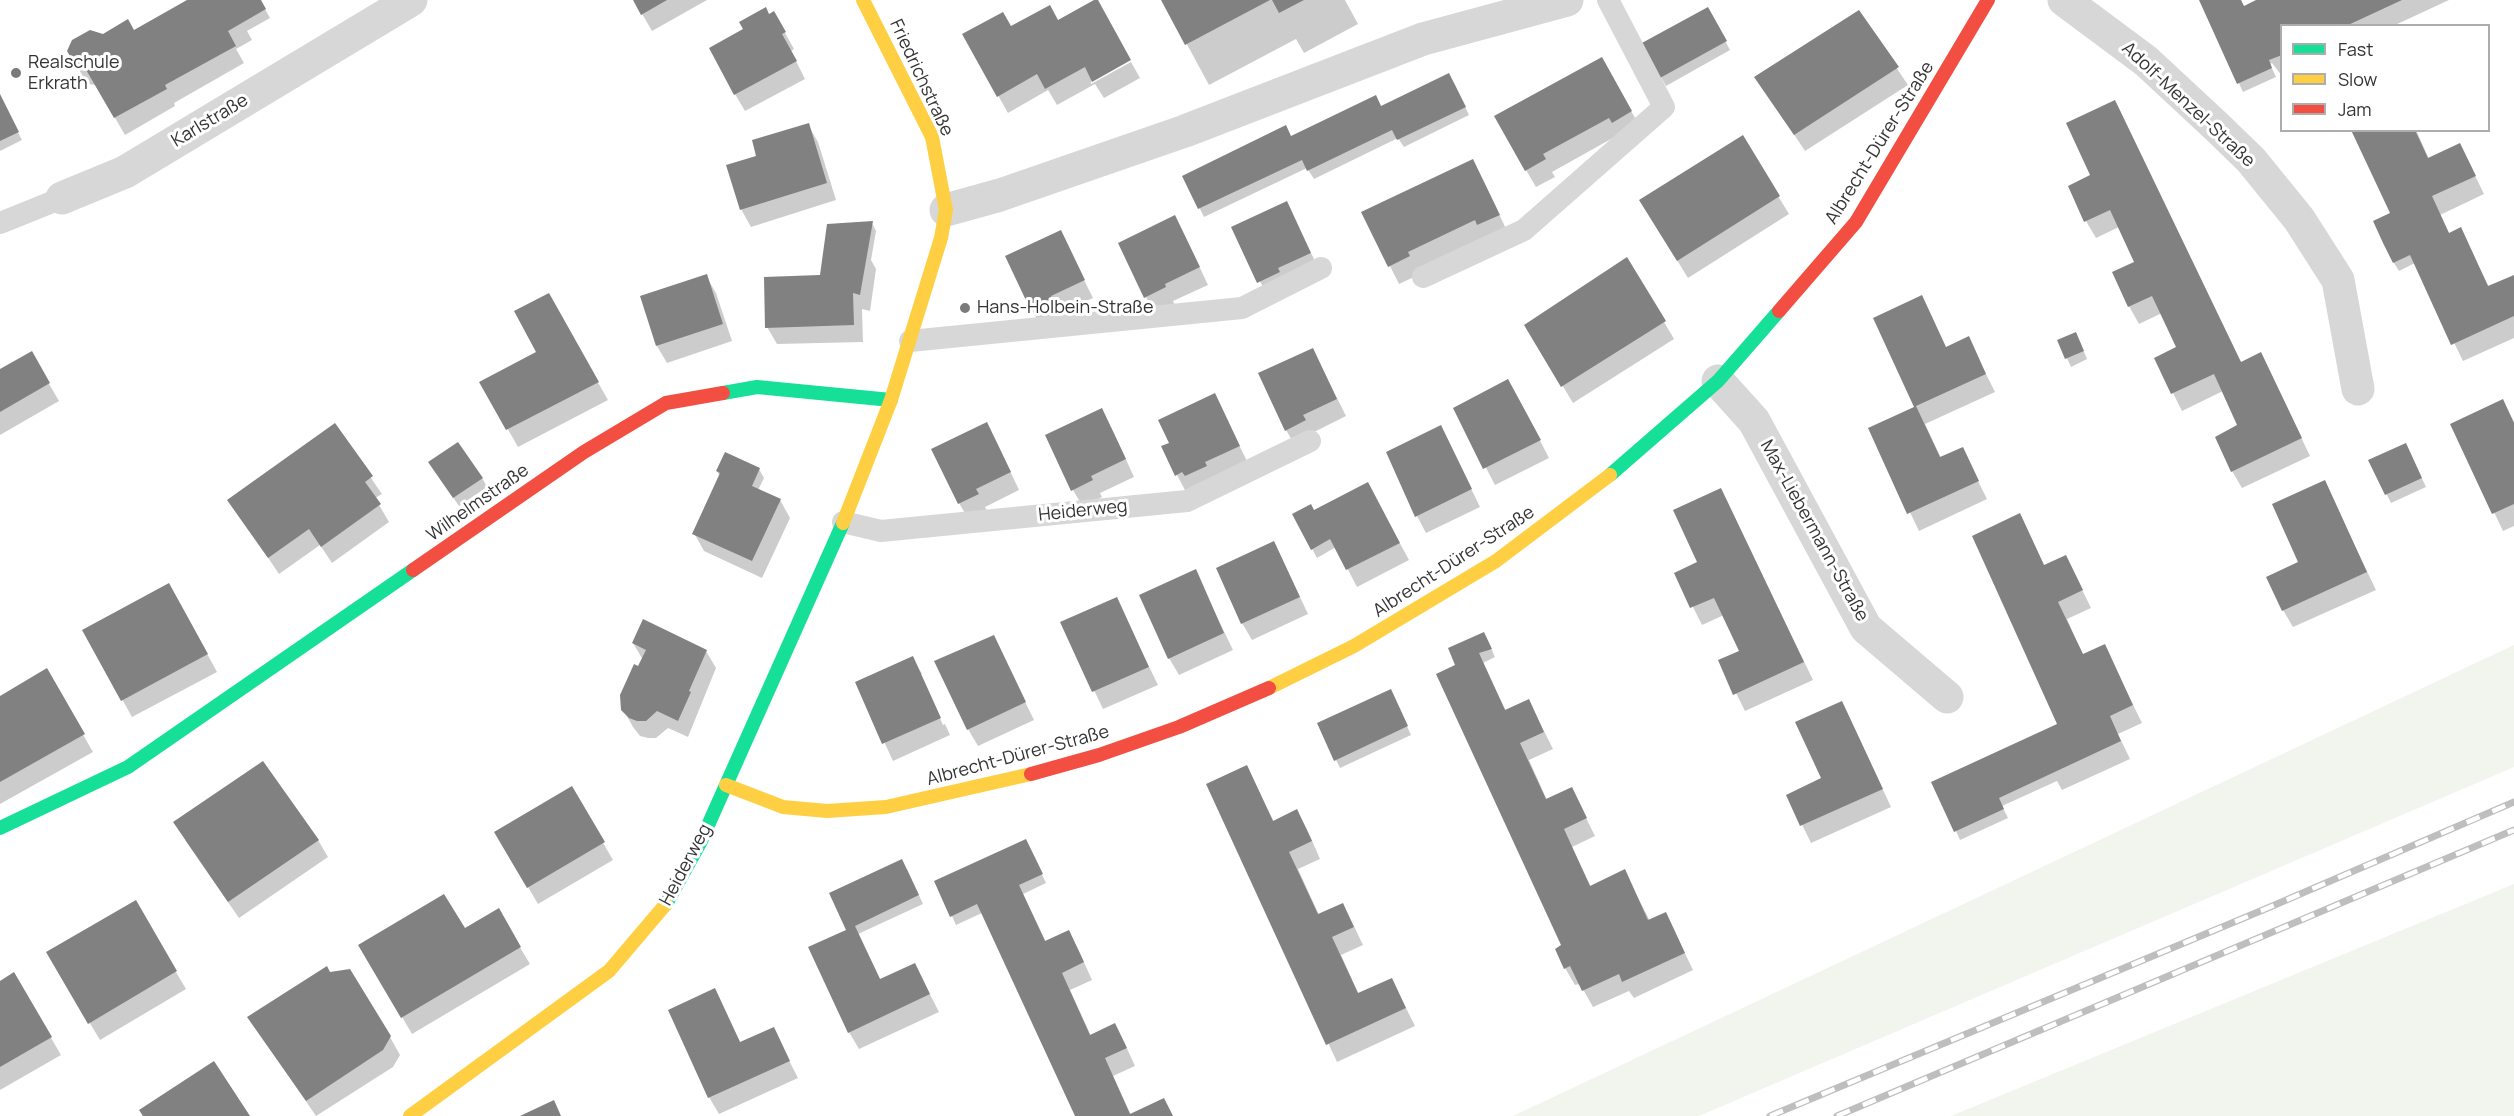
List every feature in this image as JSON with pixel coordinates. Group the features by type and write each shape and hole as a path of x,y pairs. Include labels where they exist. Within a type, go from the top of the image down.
{"street":[{"name":"Karlstraße","path":"62,198 125,171 411,0"},
{"name":"Friedrichstraße","path":"863,0 932,137 946,210"},
{"path":"946,210 1000,195 1185,131 1423,39 1567,0"},
{"name":"Albrecht-Dürer-Straße","path":"726,785 783,807 827,811 886,807 1021,777 1099,755 1179,727 1272,687 1354,646 1496,561 1611,474 1718,381 1856,222 1988,0"},
{"name":"Adolf-Menzel-Straße","path":"2064,0 2146,61 2217,127 2251,160 2299,219 2338,280 2358,389"},
{"name":"Heiderweg","path":"411,1116 609,971 664,908 696,849 726,785 843,522 891,400 941,238 946,210"},
{"name":"Max-Liebermann-Straße","path":"1718,381 1754,422 1866,628 1947,697"},
{"name":"Wilhelmstraße","path":"0,828 128,767 584,452 666,403 757,387 891,400"}],"lane":[{"path":"1423,277 1524,230 1664,107 1608,0"},
{"name":"Karlstraße","path":"0,223 62,198"},
{"path":"910,341 1242,308 1321,268"},
{"name":"Heiderweg","path":"843,522 881,531 1187,501 1311,441"}],"shaded area":[{"path":"2514,645 2514,767 1699,1116 1513,1116"},
{"path":"2514,884 2514,1116 1951,1116"}],"building":[{"path":"187,0 261,0 266,9 228,31 236,46 165,85 167,89 114,118 85,68 76,66 67,51 72,40 90,30 103,34 128,19 134,30"},
{"path":"633,0 667,0 641,15"},
{"path":"1098,0 1131,60 1092,82 1085,67 1045,89 1037,74 997,97 962,34 1003,12 1011,26 1050,5 1058,20"},
{"path":"1161,0 1270,0 1185,45"},
{"path":"1272,0 1304,0 1279,13"},
{"path":"2199,0 2241,0 2244,6 2256,0 2402,0 2350,24 2280,24 2280,56 2269,60 2272,68 2237,84"},
{"path":"766,7 769,14 774,11 786,32 782,34 797,61 734,95 709,48 743,29 739,22"},
{"path":"1708,7 1727,41 1660,78 1640,44"},
{"path":"1859,10 1899,67 1794,135 1754,77"},
{"path":"1602,57 1632,111 1612,123 1609,118 1543,154 1546,159 1525,171 1494,116"},
{"path":"1449,73 1466,107 1397,140 1392,130 1307,171 1302,160 1198,209 1182,176 1286,125 1291,136 1376,95 1381,106"},
{"path":"0,94 19,132 0,141"},
{"path":"2115,100 2241,362 2261,352 2302,438 2231,472 2215,437 2237,425 2214,374 2171,394 2154,358 2176,347 2152,296 2128,307 2112,272 2134,262 2110,210 2084,222 2068,186 2090,175 2066,123"},
{"path":"809,123 827,183 740,210 726,165 756,156 752,140"},
{"path":"2352,132 2416,132 2428,158 2460,143 2476,176 2432,196 2449,233 2461,227 2488,286 2514,275 2514,316 2451,345 2410,255 2393,263 2383,243 2373,221 2390,213"},
{"path":"1743,135 1780,196 1677,261 1639,200"},
{"path":"1473,159 1500,215 1477,225 1475,220 1408,252 1410,256 1388,267 1361,212"},
{"path":"1287,201 1311,253 1278,268 1280,272 1257,283 1231,227"},
{"path":"1175,215 1200,267 1165,284 1166,287 1144,298 1118,243"},
{"path":"873,221 860,295 853,293 854,325 765,328 764,277 820,275 827,224"},
{"path":"1061,230 1085,280 1051,296 1053,301 1031,311 1005,256"},
{"path":"1627,257 1666,321 1561,387 1524,325"},
{"path":"707,274 723,324 656,346 640,296"},
{"path":"549,293 599,382 506,430 479,382 536,352 514,311"},
{"path":"1922,295 1946,347 1969,336 1986,374 1916,406 1940,457 1963,447 1979,481 1907,514 1868,428 1914,407 1873,318"},
{"path":"2076,332 2084,351 2065,359 2057,340"},
{"path":"1313,348 1337,399 1303,415 1306,420 1285,431 1258,373"},
{"path":"32,351 50,383 0,412 0,369"},
{"path":"1508,379 1541,440 1483,469 1453,408"},
{"path":"1215,393 1240,446 1205,462 1207,466 1185,476 1182,472 1175,476 1161,446 1169,443 1158,420"},
{"path":"2503,399 2514,423 2514,504 2492,514 2450,424"},
{"path":"1102,408 1126,459 1091,476 1093,480 1071,491 1045,435"},
{"path":"987,422 1011,472 976,489 979,494 958,504 931,449"},
{"path":"335,423 373,476 365,482 381,504 321,547 309,529 268,558 227,500"},
{"path":"1441,425 1472,489 1415,517 1386,452"},
{"path":"458,442 483,478 453,498 428,462"},
{"path":"2406,443 2422,478 2385,495 2368,460"},
{"path":"725,452 760,468 752,486 781,499 752,561 692,534 720,473 716,471"},
{"path":"2325,480 2367,572 2282,611 2266,577 2298,562 2272,504"},
{"path":"1368,482 1400,543 1346,570 1330,539 1311,550 1292,514 1311,504 1314,510"},
{"path":"1721,488 1804,662 1733,695 1718,660 1739,651 1714,598 1690,608 1674,573 1697,562 1673,510"},
{"path":"2020,513 2044,565 2066,555 2083,590 2058,602 2083,654 2105,644 2133,705 2110,716 2121,741 1999,798 2004,809 1954,832 1931,782 2057,724 1972,536"},
{"path":"1274,541 1300,597 1241,624 1216,568"},
{"path":"1196,569 1224,633 1168,659 1139,595"},
{"path":"169,583 208,654 121,701 82,630"},
{"path":"1117,597 1149,667 1092,692 1060,622"},
{"path":"643,619 707,650 678,721 657,711 646,721 637,721 629,718 621,710 620,695 634,664 638,666 646,650 632,643"},
{"path":"1484,632 1492,649 1479,653 1505,710 1529,699 1544,732 1520,743 1546,799 1572,787 1587,818 1564,829 1590,886 1625,869 1648,920 1666,912 1685,953 1622,982 1619,974 1582,991 1570,966 1564,969 1555,949 1561,945 1436,674 1455,665 1448,648"},
{"path":"994,635 1026,702 967,730 934,661"},
{"path":"913,656 941,718 882,744 855,682"},
{"path":"47,668 85,734 0,782 0,696"},
{"path":"1391,689 1408,726 1334,761 1317,723"},
{"path":"1842,701 1883,789 1800,826 1786,795 1821,778 1795,722"},
{"path":"263,761 319,840 228,902 173,822"},
{"path":"1247,765 1273,821 1297,809 1312,841 1289,852 1318,914 1343,903 1354,927 1332,937 1358,993 1392,978 1406,1008 1326,1045 1206,784"},
{"path":"572,786 605,842 527,888 494,832"},
{"path":"1026,839 1043,874 1019,885 1045,941 1069,930 1084,962 1062,973 1090,1035 1115,1023 1127,1048 1105,1058 1130,1114 1164,1098 1173,1116 1075,1116 977,904 950,917 934,881"},
{"path":"902,859 919,895 855,926 880,979 915,963 930,994 848,1033 808,947 846,930 829,893"},
{"path":"444,894 465,928 499,908 521,947 401,1018 358,945"},
{"path":"136,900 177,971 88,1024 46,952"},
{"path":"327,966 330,972 350,969 391,1036 383,1050 306,1101 247,1017"},
{"path":"14,972 52,1037 0,1067 0,981"},
{"path":"715,988 740,1042 774,1027 790,1061 708,1098 668,1010"},
{"path":"214,1061 250,1116 143,1116 139,1110"},
{"path":"554,1100 561,1116 520,1116"}],"railway":[{"path":"1770,1116 2270,907 2514,802"},
{"path":"1837,1116 2514,830"}],"traffic: fast":[{"path":"1610,475 1718,381 1779,311"},
{"path":"723,393 757,387 891,400"},
{"path":"666,904 701,841 843,523"},
{"path":"0,828 128,767 413,570"}],"traffic: slow":[{"path":"843,523 891,400 941,238 946,210 932,137 863,0"},
{"path":"1269,688 1354,646 1496,561 1610,475"},
{"path":"726,785 783,807 827,811 886,807 1031,774"},
{"path":"410,1116 609,971 666,904"}],"traffic: jam":[{"path":"1779,311 1856,222 1988,0"},
{"path":"413,570 584,452 666,403 723,393"},
{"path":"1031,774 1099,755 1179,727 1269,688"}],"place":[{"name":"Realschule Erkrath","path":"16,73"},
{"name":"Hans-Holbein-Straße","path":"965,308"}]}
